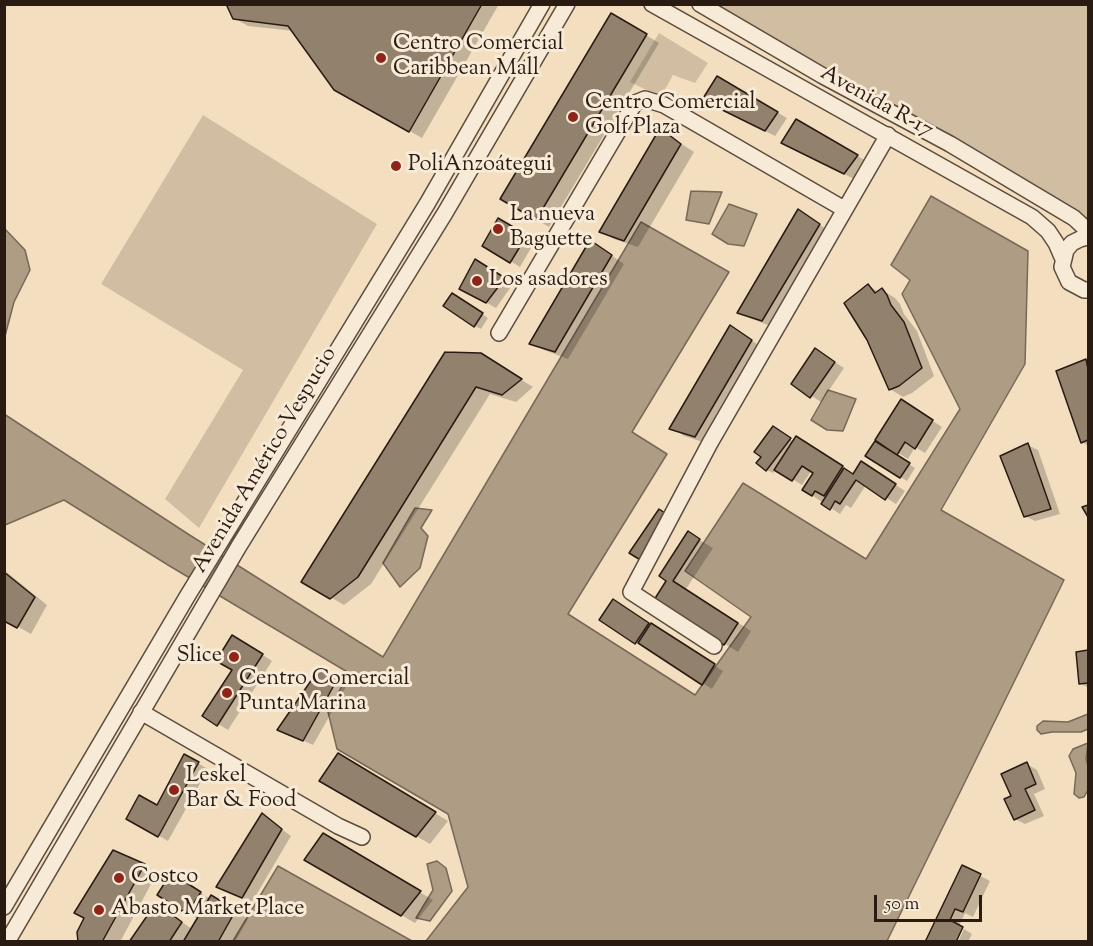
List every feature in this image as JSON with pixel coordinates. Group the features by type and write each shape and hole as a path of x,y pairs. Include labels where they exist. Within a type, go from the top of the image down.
{"street":[{"name":"Avenida Américo Vespucio","path":"4,907 188,595 416,222 542,4"},
{"name":"Avenida Américo Vespucio","path":"7,942 239,546 445,213 567,4"},
{"name":"Avenida R-17","path":"652,4 1032,217 1048,231 1056,243 1069,282 1074,286 1089,290"},
{"name":"Avenida R-17","path":"700,4 823,76 927,131 1074,218 1089,231"},
{"path":"499,333 630,111 635,103 645,99 664,105 844,209"},
{"path":"714,646 631,592 710,443 888,135"},
{"path":"1032,217 1042,199"},
{"path":"1063,259 1072,243 1089,237"},
{"path":"141,712 338,826 362,837"}],"shaded area":[{"path":"700,5 1088,5 1088,223"},
{"path":"659,33 708,63 695,83 673,75 661,97 630,82"},
{"path":"203,115 377,224 199,528 165,499 243,370 101,284"},
{"path":"691,191 722,192 709,224 686,220"},
{"path":"931,196 1028,251 1025,364 941,510 1064,580 887,941 426,941 468,887 448,814 337,749 328,712 349,673 64,500 5,525 4,414 383,657 641,222 729,272 632,432 667,454 568,614 695,695 751,617 685,571 743,483 866,559 960,409 902,294 910,280 891,265"},
{"path":"729,204 757,214 744,246 728,244 712,234"},
{"path":"5,229 25,250 30,270 14,302 5,336"},
{"path":"828,390 856,399 843,431 827,430 811,420"},
{"path":"415,508 432,510 421,528 428,536 420,568 400,587 383,563"},
{"path":"1088,714 1088,729 1081,732 1041,734 1037,730 1037,726 1043,721 1068,722"},
{"path":"1088,743 1086,759 1088,790 1084,797 1079,798 1074,794 1076,773 1069,756 1073,749"},
{"path":"437,861 446,868 452,891 430,921 416,918 433,890 427,864"},
{"path":"278,866 412,941 233,941"}],"building":[{"name":"Centro Comercial Caribbean Mall","path":"226,4 482,4 409,132 334,90 288,26 233,19"},
{"name":"Centro Comercial Golf Plaza","path":"611,13 647,34 536,220 500,199"},
{"path":"717,76 778,112 765,131 702,100"},
{"path":"796,119 858,155 844,174 781,143"},
{"path":"660,128 681,144 624,241 599,232"},
{"path":"798,209 820,224 762,321 737,313"},
{"path":"498,218 527,235 510,263 482,246"},
{"path":"590,240 612,255 555,352 529,344"},
{"path":"475,259 505,278 486,303 459,289"},
{"path":"868,284 875,293 882,288 887,295 891,305 904,322 922,368 899,386 889,390 867,340 844,303"},
{"path":"452,293 483,313 474,327 443,306"},
{"path":"730,325 752,340 695,437 669,429"},
{"path":"815,348 835,362 810,398 791,384"},
{"path":"445,352 481,353 522,379 502,395 476,387 358,577 330,599 301,582"},
{"path":"1086,359 1088,440 1081,443 1056,371"},
{"path":"901,399 933,420 915,449 905,442 897,455 875,440"},
{"path":"773,426 791,438 766,471 756,463 761,457 754,452"},
{"path":"796,436 843,466 824,496 815,491 812,496 802,490 813,473 802,466 792,481 774,470"},
{"path":"875,441 910,463 900,478 865,456"},
{"path":"1028,443 1051,509 1024,517 1000,456"},
{"path":"861,461 896,484 885,500 856,480 840,504 835,501 830,510 821,504 844,468 853,474"},
{"path":"1088,505 1088,517 1082,507"},
{"path":"659,509 671,517 642,561 629,553"},
{"path":"688,531 700,539 673,581 738,623 724,645 654,600 666,581 659,576"},
{"path":"4,572 35,597 17,628 4,621"},
{"path":"613,599 649,623 635,644 599,620"},
{"path":"651,623 715,664 702,685 638,643"},
{"name":"Centro Comercial Punta Marina","path":"232,635 263,654 217,726 202,716 232,670 216,661"},
{"path":"1088,650 1088,683 1079,684 1076,652"},
{"path":"319,669 338,678 303,741 277,730"},
{"path":"338,753 436,812 416,837 319,781"},
{"name":"Centro Comercial Punta Marina","path":"184,754 199,762 158,837 126,819 139,795 157,805"},
{"path":"1027,762 1036,784 1025,789 1035,810 1014,820 1004,799 1011,796 1001,774"},
{"path":"262,813 282,829 242,898 216,887"},
{"path":"323,833 421,891 401,916 304,860"},
{"path":"113,850 145,864 102,942 78,942 77,932 84,918 74,913"},
{"path":"962,865 981,874 963,912 955,909 950,920 963,927 956,942 925,942"},
{"path":"171,873 201,892 187,914 157,895"},
{"path":"211,895 236,910 218,942 183,942"},
{"path":"156,903 182,922 169,942 129,942"}],"place":[{"name":"Centro Comercial Caribbean Mall","path":"381,58"},
{"name":"Centro Comercial Golf Plaza","path":"573,117"},
{"name":"PoliAnzoátegui","path":"396,166"},
{"name":"La nueva Baguette","path":"498,229"},
{"name":"Los asadores","path":"477,281"},
{"name":"Slice","path":"234,657"},
{"name":"Centro Comercial Punta Marina","path":"227,693"},
{"name":"Leskel Bar & Food","path":"174,790"},
{"name":"Costco","path":"119,878"},
{"name":"Abasto Market Place","path":"99,910"}]}
